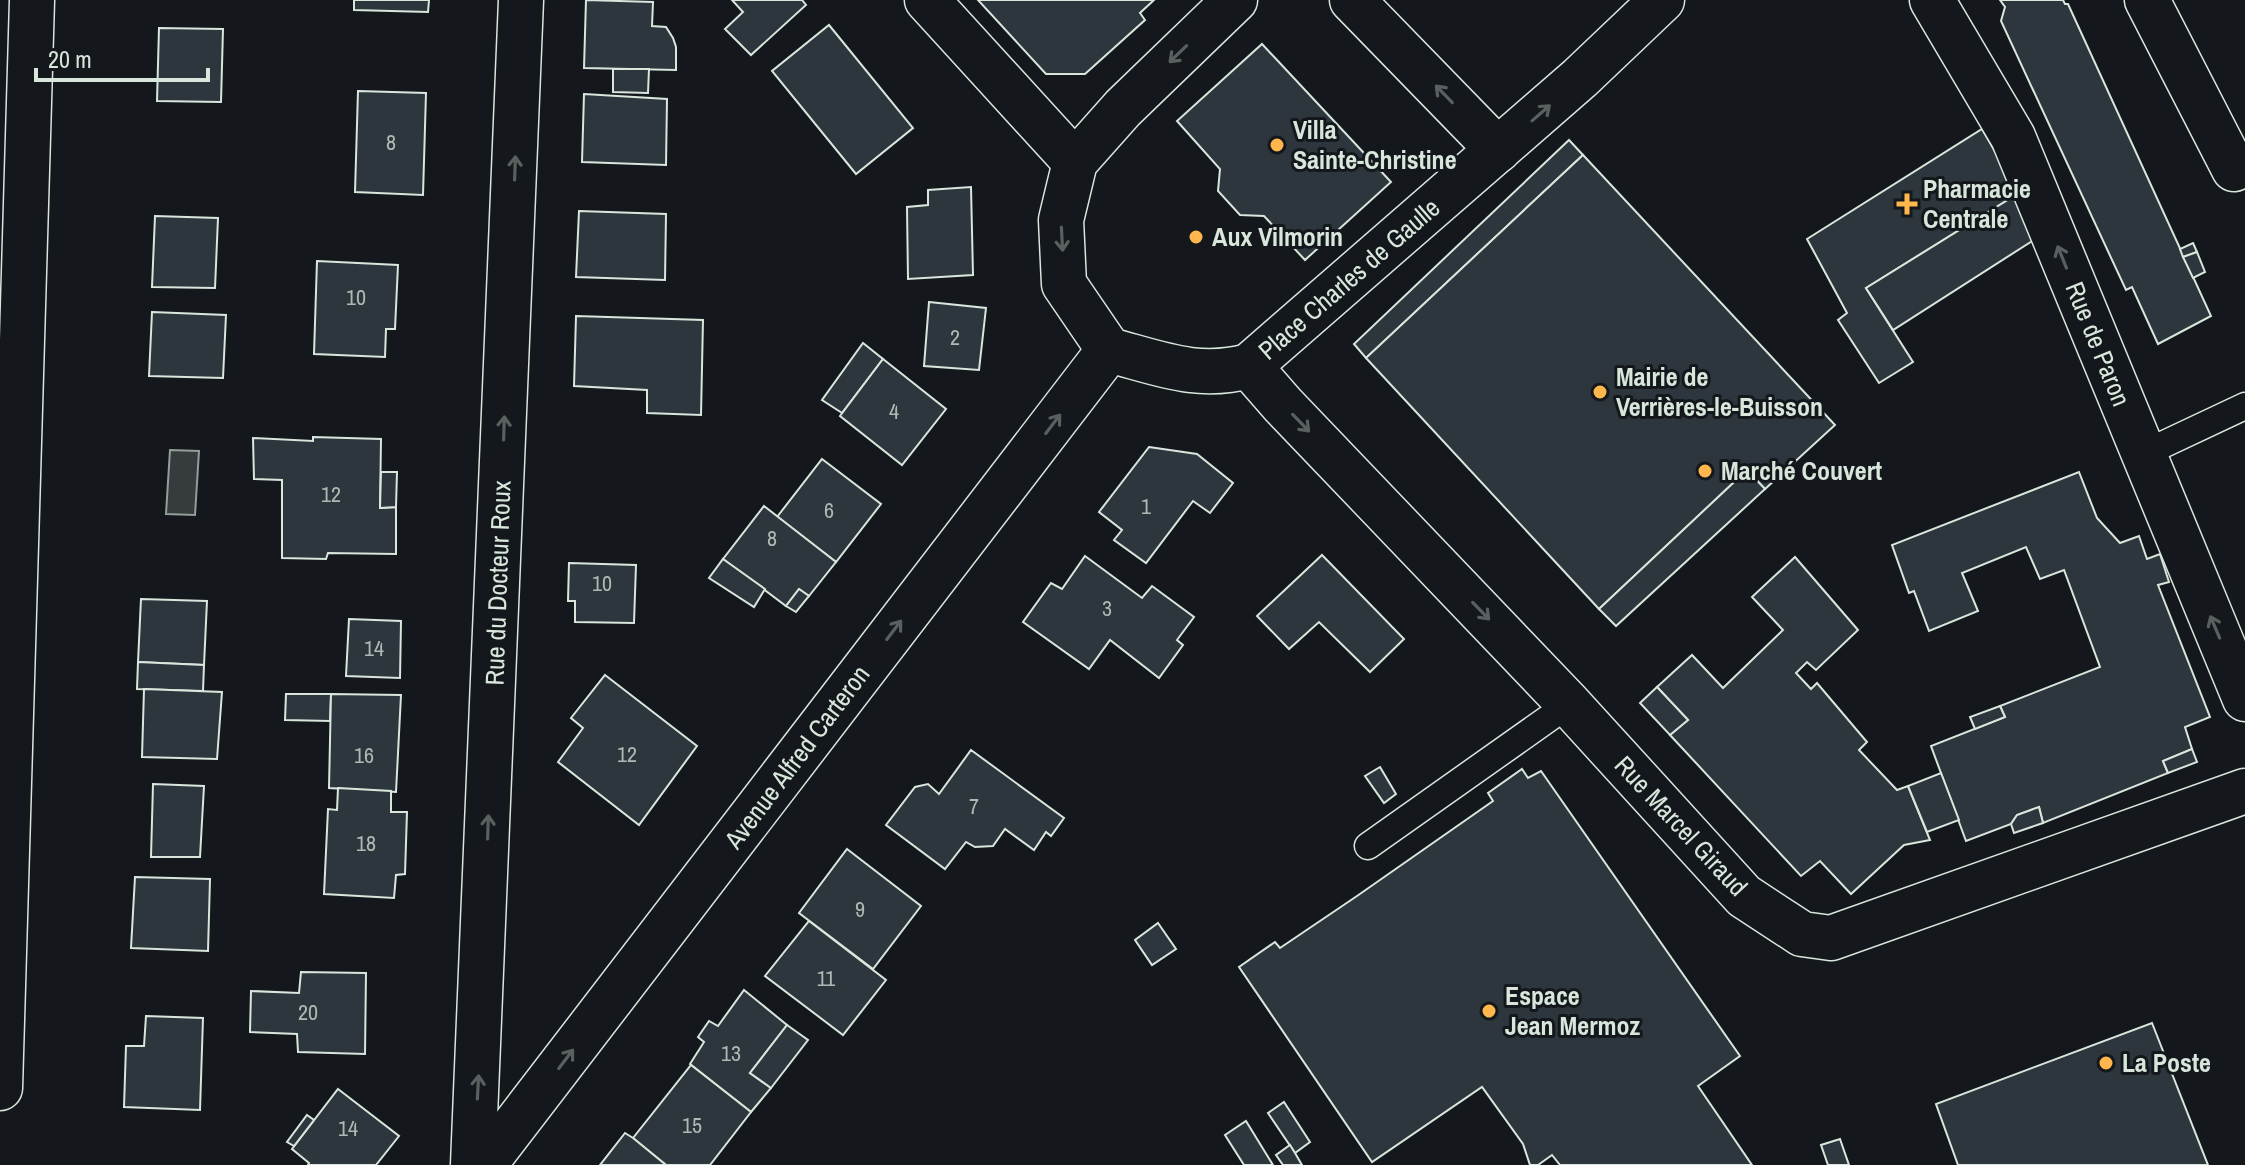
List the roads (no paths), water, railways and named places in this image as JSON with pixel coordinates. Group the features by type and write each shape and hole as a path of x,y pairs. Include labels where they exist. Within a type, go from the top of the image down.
{"street":[{"path":"0,1088 3,895 32,0"},
{"name":"Rue du Docteur Roux","path":"473,1165 521,0"},
{"path":"927,0 1075,162"},
{"path":"1109,350 1064,284 1061,220 1075,162 1123,108 1235,0"},
{"path":"1352,0 1498,150"},
{"name":"Place Charles de Gaulle","path":"1109,350 1204,373 1249,366 1580,78 1662,0"},
{"name":"Rue de Paron","path":"1932,0 2013,137 2245,699"},
{"path":"2147,0 2240,180"},
{"name":"Avenue Alfred Carteron","path":"484,1165 1109,350"},
{"name":"Rue Marcel Giraud","path":"1249,366 1569,704 1744,896 1802,934 1831,938 2245,791"}],"lane":[{"path":"2143,454 2245,406"},
{"path":"1368,846 1569,704"}],"place":[{"name":"Villa Sainte-Christine","path":"1277,145"},
{"name":"Pharmacie Centrale","path":"1907,204"},
{"name":"Aux Vilmorin","path":"1196,237"},
{"name":"Mairie de Verrières-le-Buisson","path":"1600,392"},
{"name":"Marché Couvert","path":"1705,471"},
{"name":"Espace Jean Mermoz","path":"1489,1011"},
{"name":"La Poste","path":"2106,1063"}]}
